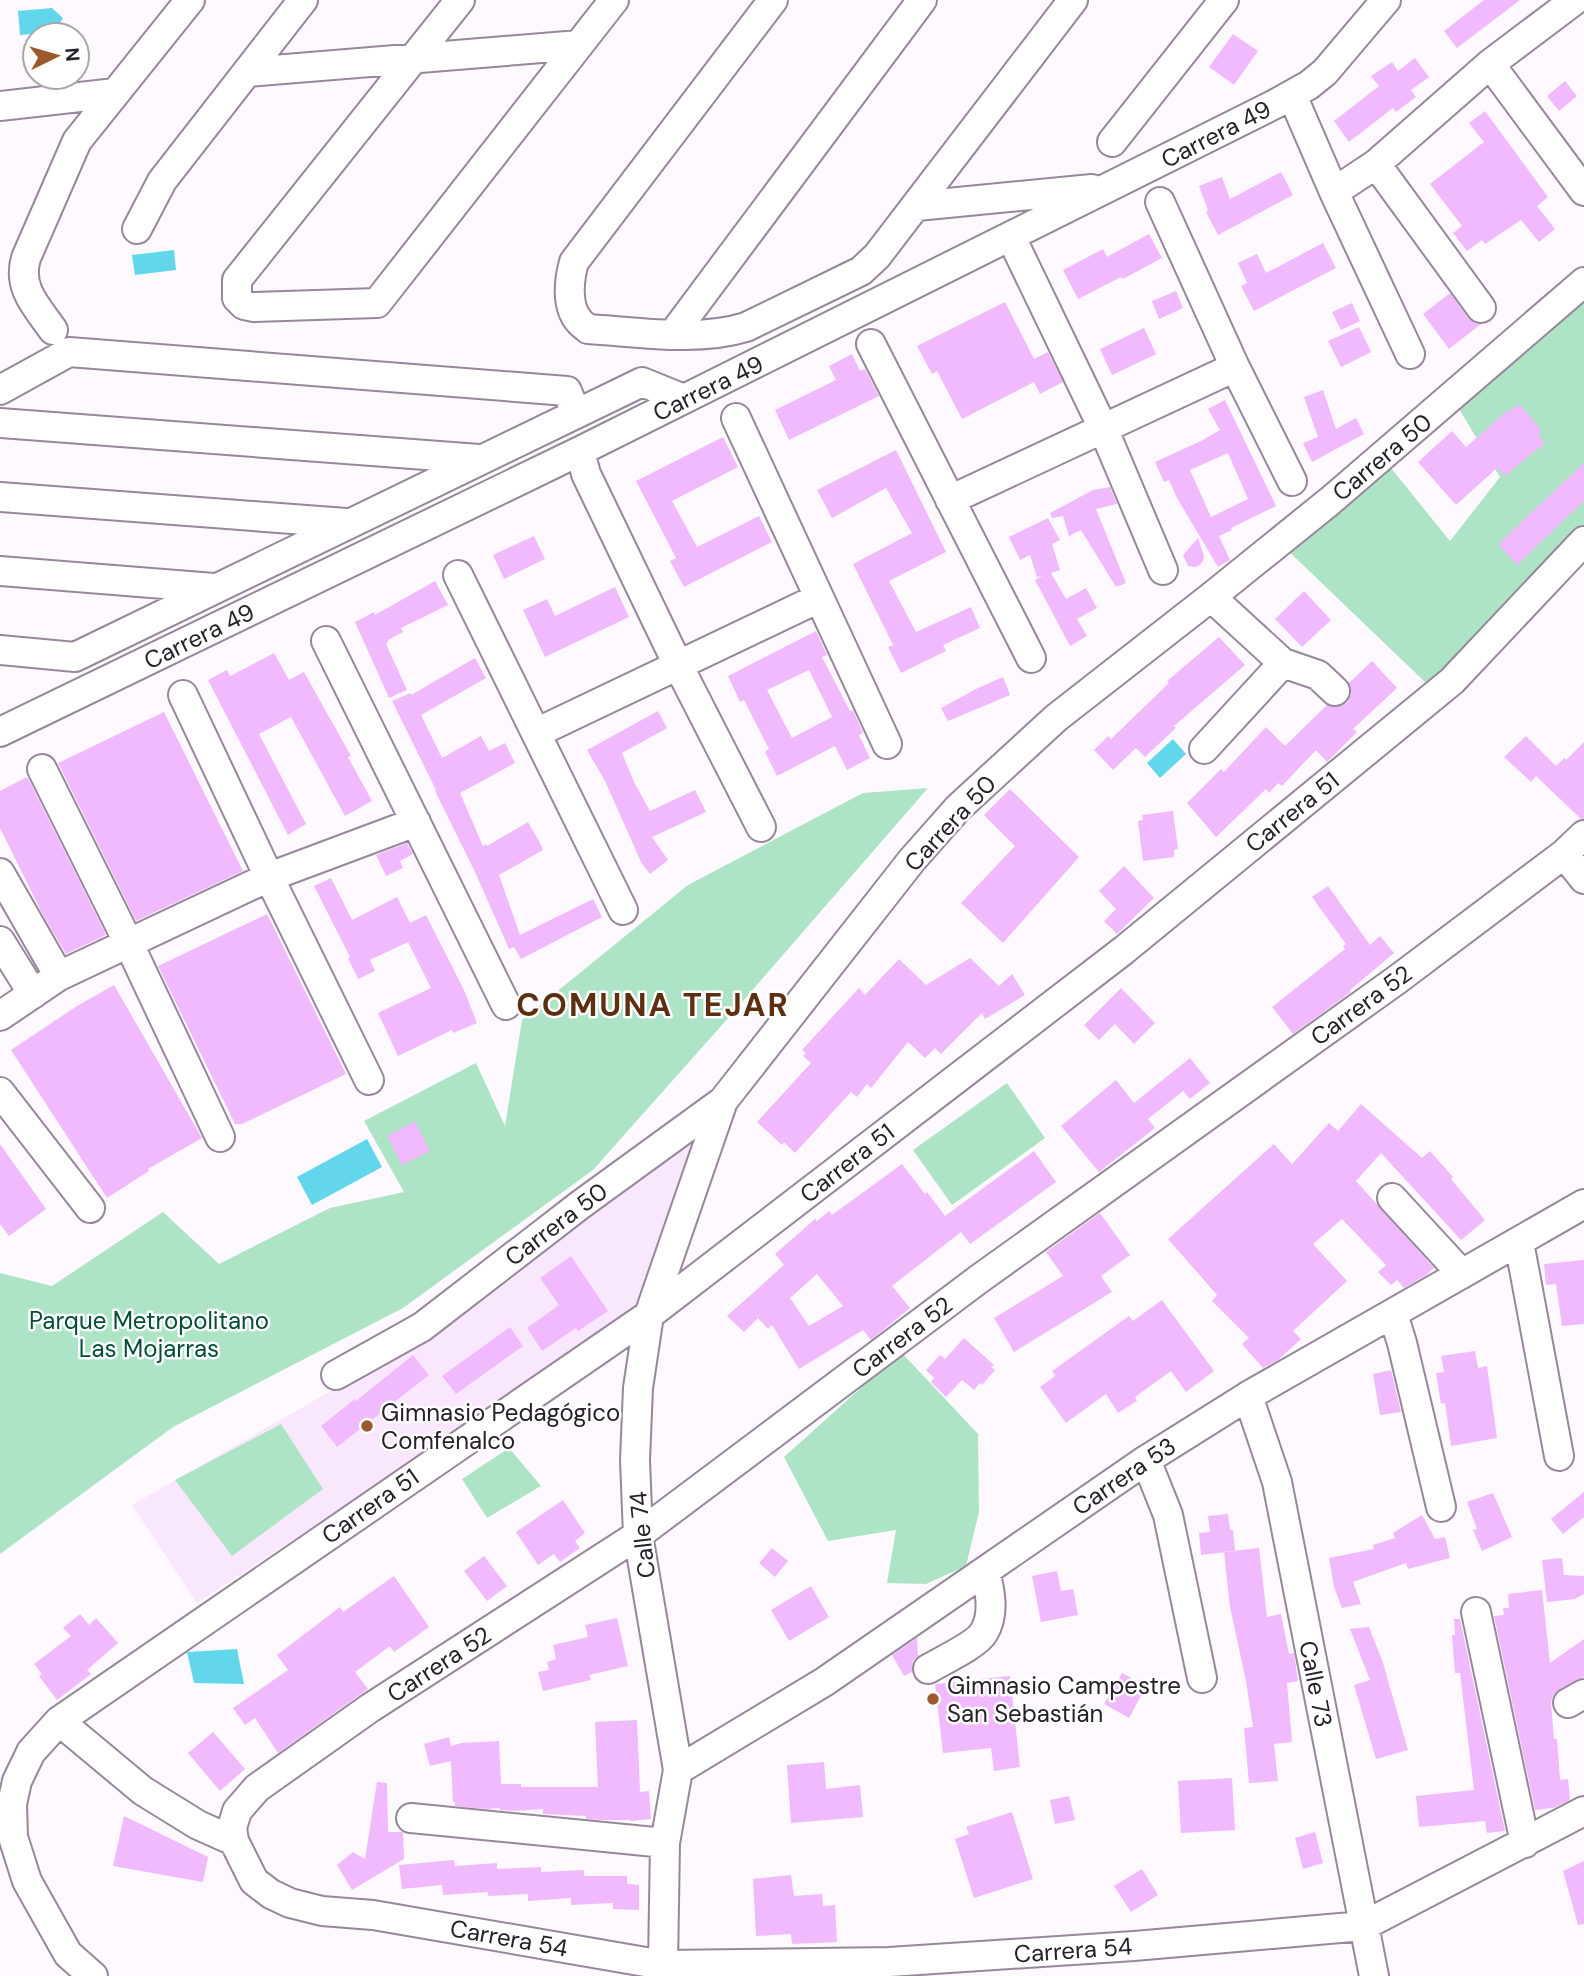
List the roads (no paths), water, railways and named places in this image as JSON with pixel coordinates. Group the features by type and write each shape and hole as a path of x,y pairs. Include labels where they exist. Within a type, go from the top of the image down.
{"street":[{"path":"53,330 28,294 22,269 26,258 77,141 190,0"},
{"path":"137,229 162,181 303,0"},
{"path":"460,0 237,280 237,298 244,305 254,307 377,303 614,0"},
{"path":"773,0 574,262 569,289 573,309 579,321 588,329 673,334 726,333 746,327 861,271 877,256 917,206 1073,0"},
{"path":"673,334 922,0"},
{"path":"1112,142 1224,0"},
{"path":"1359,32 1364,0"},
{"name":"Carrera 49","path":"0,732 580,451 1292,95 1325,72 1386,0"},
{"path":"1334,192 1376,164 1490,64 1575,0"},
{"path":"247,72 579,45"},
{"path":"1490,64 1584,191"},
{"path":"0,106 115,93"},
{"path":"1292,95 1410,354"},
{"path":"1376,164 1481,307"},
{"path":"917,206 1110,187"},
{"path":"1160,202 1235,367 1292,481"},
{"path":"1011,237 1103,428 1163,570"},
{"name":"Carrera 50","path":"336,1375 422,1327 580,1205 723,1101 912,860 958,808 1056,718 1330,501 1584,282"},
{"path":"871,344 1031,658"},
{"path":"0,390 69,352 567,391 576,413"},
{"path":"950,500 1235,367"},
{"path":"0,650 75,657 642,382 684,399"},
{"path":"736,418 887,744"},
{"path":"0,423 482,459"},
{"path":"580,451 586,474 678,665 761,827"},
{"path":"0,498 349,523"},
{"name":"Carrera 51","path":"93,1976 68,1954 27,1881 13,1837 6,1798 32,1752 60,1721 649,1315 1124,950 1452,681 1584,541"},
{"path":"0,571 216,588"},
{"path":"458,575 623,910"},
{"path":"1211,597 1283,663 1318,675 1335,691"},
{"path":"536,733 818,598"},
{"path":"326,641 506,1005"},
{"path":"1203,749 1283,663"},
{"path":"183,695 369,1080"},
{"path":"42,769 220,1136"},
{"path":"0,1016 59,976 269,877 415,822"},
{"path":"1574,844 1584,879"},
{"name":"Carrera 52","path":"234,1841 232,1828 237,1811 257,1788 370,1708 638,1535 979,1279 1398,979 1574,844"},
{"path":"0,873 59,976"},
{"path":"0,941 33,994"},
{"path":"0,1092 90,1208"},
{"name":"Calle 74","path":"668,1970 665,1843 678,1770 638,1535 635,1448 638,1388 649,1315 723,1101"},
{"path":"1392,1198 1462,1274"},
{"name":"Carrera 53","path":"678,1770 824,1682 1146,1460 1248,1396 1584,1204"},
{"path":"1519,1242 1559,1456"},
{"path":"1393,1314 1441,1507"},
{"name":"Calle 73","path":"1248,1396 1277,1482 1374,1976"},
{"path":"1146,1460 1168,1515 1202,1678"},
{"path":"928,1669 984,1633 990,1614 990,1591 985,1571"},
{"path":"1476,1612 1525,1843"},
{"path":"60,1721 143,1791 198,1825 234,1841"},
{"name":"Carrera 54","path":"234,1841 254,1881 271,1894 290,1903 322,1912 373,1915 668,1970 890,1962 1135,1946 1363,1926 1584,1811"},
{"path":"411,1818 665,1843"}],"water":[{"path":"52,8 63,18 61,21 21,21 20,35 18,11"},
{"path":"174,250 176,270 135,275 132,255"},
{"path":"1173,739 1186,754 1160,778 1147,763"},
{"path":"367,1139 382,1167 312,1205 297,1177"},
{"path":"237,1649 244,1684 194,1683 187,1652"}],"place":[{"name":"Gimnasio Pedagógico Comfenalco","path":"367,1426"},
{"name":"Gimnasio Campestre San Sebastián","path":"933,1699"}],"district":[{"name":"COMUNA TEJAR","path":"653,1005"}],"park label":[{"name":"Parque Metropolitano Las Mojarras","path":"149,1334"}]}
